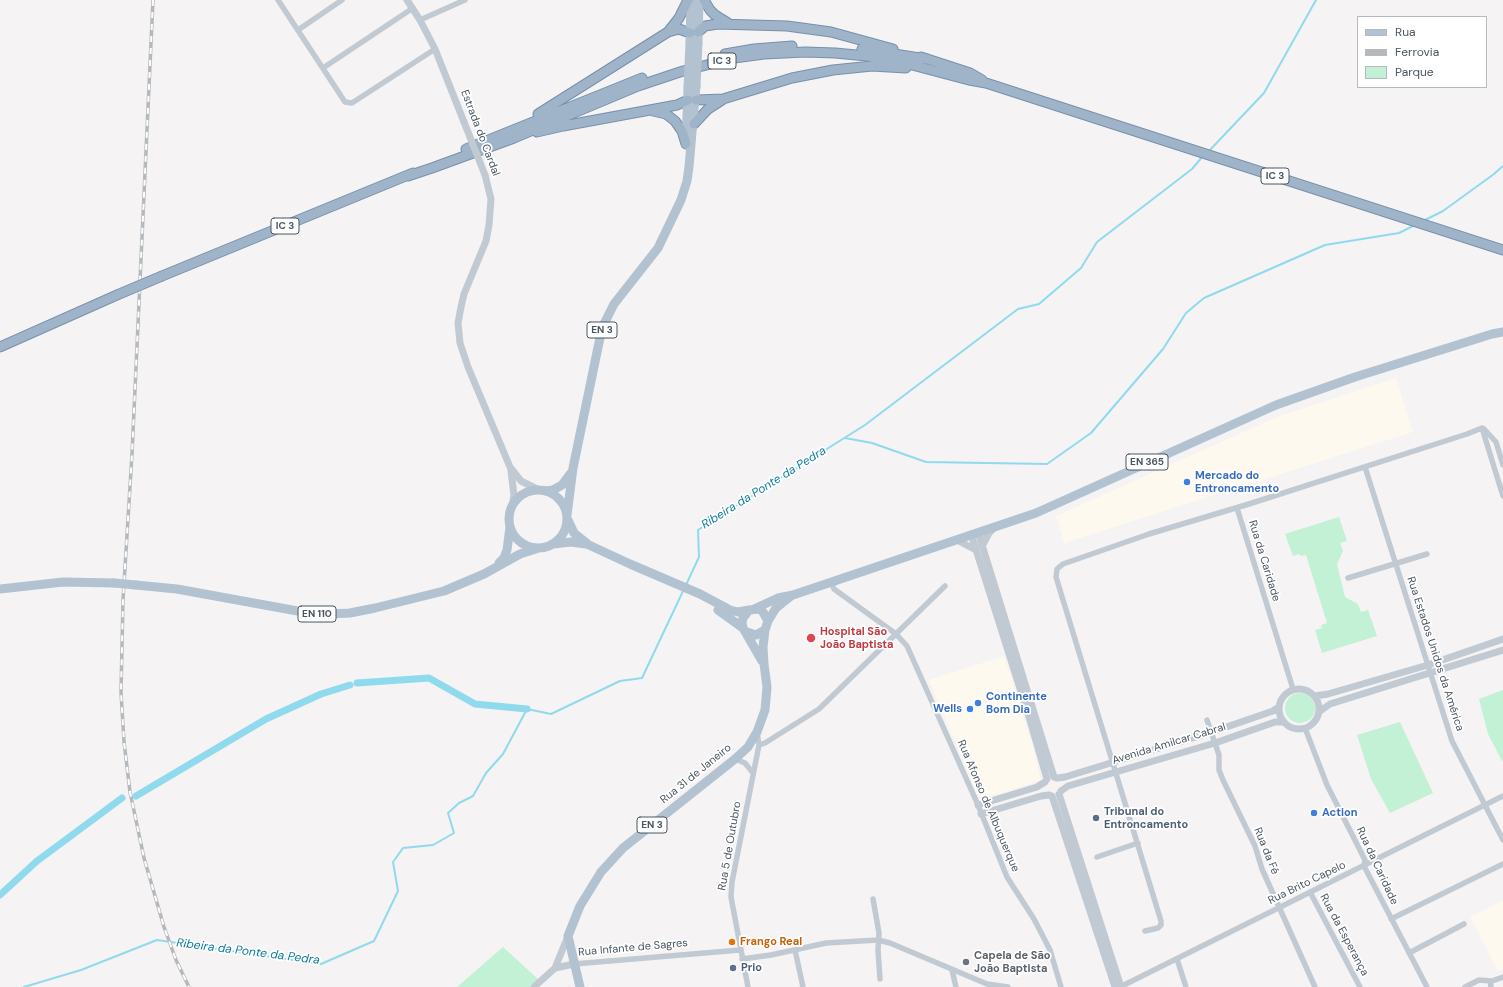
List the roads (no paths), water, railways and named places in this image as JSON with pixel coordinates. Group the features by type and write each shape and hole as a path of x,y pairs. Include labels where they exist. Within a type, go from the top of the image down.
{"highway":[{"path":"668,32 679,18 688,0"},
{"path":"704,0 715,15 730,24"},
{"path":"518,127 668,32 679,29 694,33 708,25 730,24 787,26 817,30 864,40 926,59"},
{"name":"IC 3","path":"408,176 430,164 518,127 645,77 684,64 738,51 770,47 822,46 858,49 926,59 970,72 986,83"},
{"name":"IC 3","path":"0,347 162,276 408,176 514,138 554,120 654,80 734,58 791,52 835,53 883,59 923,67 969,80 986,83 1503,250"},
{"path":"514,138 563,126 677,105 692,100 723,99 792,78 847,68 882,66 941,72"},
{"path":"694,124 708,109 723,99"},
{"path":"652,110 666,114 675,121 682,130 686,144"}],"main road":[{"name":"EN 3","path":"552,545 563,534 566,526 573,468 599,341 605,320 614,304 658,248 681,200 687,181 694,124 692,100 694,33 692,0"},
{"name":"EN 3","path":"694,33 699,0"},
{"name":"EN 3","path":"676,210 692,100"},
{"name":"EN 365","path":"751,610 778,598 793,595 1036,513 1276,405 1362,375 1492,334 1503,332"},
{"name":"EN 3","path":"512,507 517,500 531,491 552,490 562,485 569,478 573,468"},
{"name":"EN 3","path":"542,491 554,495 561,501 574,534 589,545 671,581 698,596 728,616 745,630 764,664"},
{"path":"492,570 501,562 506,554 509,541 510,515 512,507"},
{"path":"510,526 514,534 521,542 528,546 539,548"},
{"name":"EN 3","path":"539,548 571,542 589,545"},
{"path":"492,570 520,554 539,548"},
{"name":"EN 110","path":"0,588 63,582 114,583 177,589 303,612 334,614 364,611 432,594 458,585 492,570"},
{"name":"EN 365","path":"768,621 776,608 793,595"},
{"name":"EN 3","path":"698,596 730,610 738,612 751,610"},
{"path":"765,630 756,635 745,630 742,618 751,610 764,612 768,621"},
{"name":"EN 3","path":"757,732 765,710 766,687 763,647 765,630 768,621"},
{"name":"Rua 31 de Janeiro","path":"568,936 580,906 601,872 623,848 735,760 748,747 757,732"},
{"path":"568,936 580,987"}],"street":[{"path":"278,0 345,102 352,103 435,49"},
{"path":"298,30 342,0"},
{"name":"Estrada do Cardal","path":"407,0 420,20 435,49 485,175 491,199 489,225 484,247 464,294 459,315 458,331 460,344 468,367 508,462"},
{"path":"420,20 465,0"},
{"path":"323,68 413,8"},
{"path":"1482,428 1496,442 1503,465"},
{"path":"1144,932 1158,928 1162,921 1056,577 1057,569 1063,564 1149,534 1366,467 1482,428"},
{"path":"1482,428 1503,496"},
{"path":"508,462 513,473 521,481 542,491"},
{"path":"508,462 514,489 512,507"},
{"name":"Rua Estados Unidos da América","path":"1366,467 1452,740 1503,840"},
{"name":"Rua da Caridade","path":"1237,508 1293,689"},
{"path":"979,548 989,532 996,526"},
{"path":"975,533 1030,720 1051,779"},
{"path":"957,540 979,548"},
{"path":"1348,578 1427,554"},
{"name":"Rua Afonso de Albuquerque","path":"830,582 834,589 896,634 907,646 978,805 1008,877 1034,919 1050,950 1060,987"},
{"path":"759,745 765,743 819,709 945,586"},
{"path":"1315,696 1328,694 1428,665 1503,639"},
{"path":"1320,711 1330,704 1503,650"},
{"path":"1293,689 1305,689 1315,696 1320,705 1320,711 1315,722 1305,728 1294,728 1284,722 1279,712 1279,707 1284,696 1293,689"},
{"name":"Avenida Amilcar Cabral","path":"978,805 1037,787 1051,779 1065,777 1113,763 1212,732 1273,711 1279,707"},
{"name":"Rua da Fé","path":"1207,720 1219,755 1219,770 1223,780 1255,846 1262,869 1315,987"},
{"name":"Avenida Amilcar Cabral","path":"981,814 1037,797 1055,794 1068,786 1215,742 1275,722 1284,722"},
{"name":"Rua da Caridade","path":"1305,728 1327,785 1365,860 1364,866 1427,987"},
{"name":"Rua 5 de Outubro","path":"748,987 731,897 732,882 759,745 757,732"},
{"path":"735,760 745,763 753,773"},
{"path":"1051,779 1044,788 1055,794 1120,987"},
{"path":"1051,779 1062,782 1055,794 1115,987"},
{"name":"Rua Brito Capelo","path":"1120,987 1503,796"},
{"path":"1097,857 1138,843"},
{"path":"1391,919 1503,864"},
{"name":"Rua da Esperança","path":"1310,892 1360,987"},
{"path":"873,899 879,933 880,979"},
{"path":"1409,953 1464,924"},
{"name":"Rua 31 de Janeiro","path":"555,968 568,936"},
{"path":"742,958 771,955 826,943 878,940 890,943 987,986 1008,987"},
{"name":"Rua Infante de Sagres","path":"555,968 574,964 740,950"},
{"path":"795,950 804,987"},
{"path":"1177,959 1186,987"},
{"path":"534,987 555,968"},
{"path":"952,970 956,987"},
{"path":"1465,987 1480,980 1490,981 1503,977"},
{"path":"1490,981 1490,987"}],"waterway":[{"name":"Ribeira da Ponte da Pedra","path":"1208,152 1264,93 1316,0"},
{"name":"Ribeira da Ponte da Pedra","path":"686,585 699,557 698,530 865,425 1018,309 1039,304 1081,268 1097,242 1192,169 1203,156"},
{"path":"1423,221 1443,211 1503,166"},
{"path":"845,438 872,443 926,462 1047,464 1091,433 1163,349 1186,313 1204,298 1325,245 1399,233 1415,225"},
{"name":"Ribeira da Ponte da Pedra","path":"24,987 81,970 157,940 321,964 374,941 398,891 393,862 403,848 433,845 454,833 448,813 459,803 473,796 486,773 503,754 527,709 551,714 620,681 642,678 684,589"},
{"path":"357,683 429,678 475,704 527,709"},
{"path":"136,796 266,719 321,694 350,685"},
{"path":"0,895 37,861 122,798"}],"railway":[{"path":"153,0 132,454 123,600 121,692 124,742 130,792 144,858 164,927 176,960 189,987"}],"place":[{"name":"Mercado do Entroncamento","path":"1187,482"},
{"name":"Hospital São João Baptista","path":"811,638"},
{"name":"Continente Bom Dia","path":"978,703"},
{"name":"Wells","path":"970,709"},
{"name":"Action","path":"1314,813"},
{"name":"Tribunal do Entroncamento","path":"1096,818"},
{"name":"Frango Real","path":"732,942"},
{"name":"Capela de São João Baptista","path":"966,962"},
{"name":"Prio","path":"733,968"}]}
